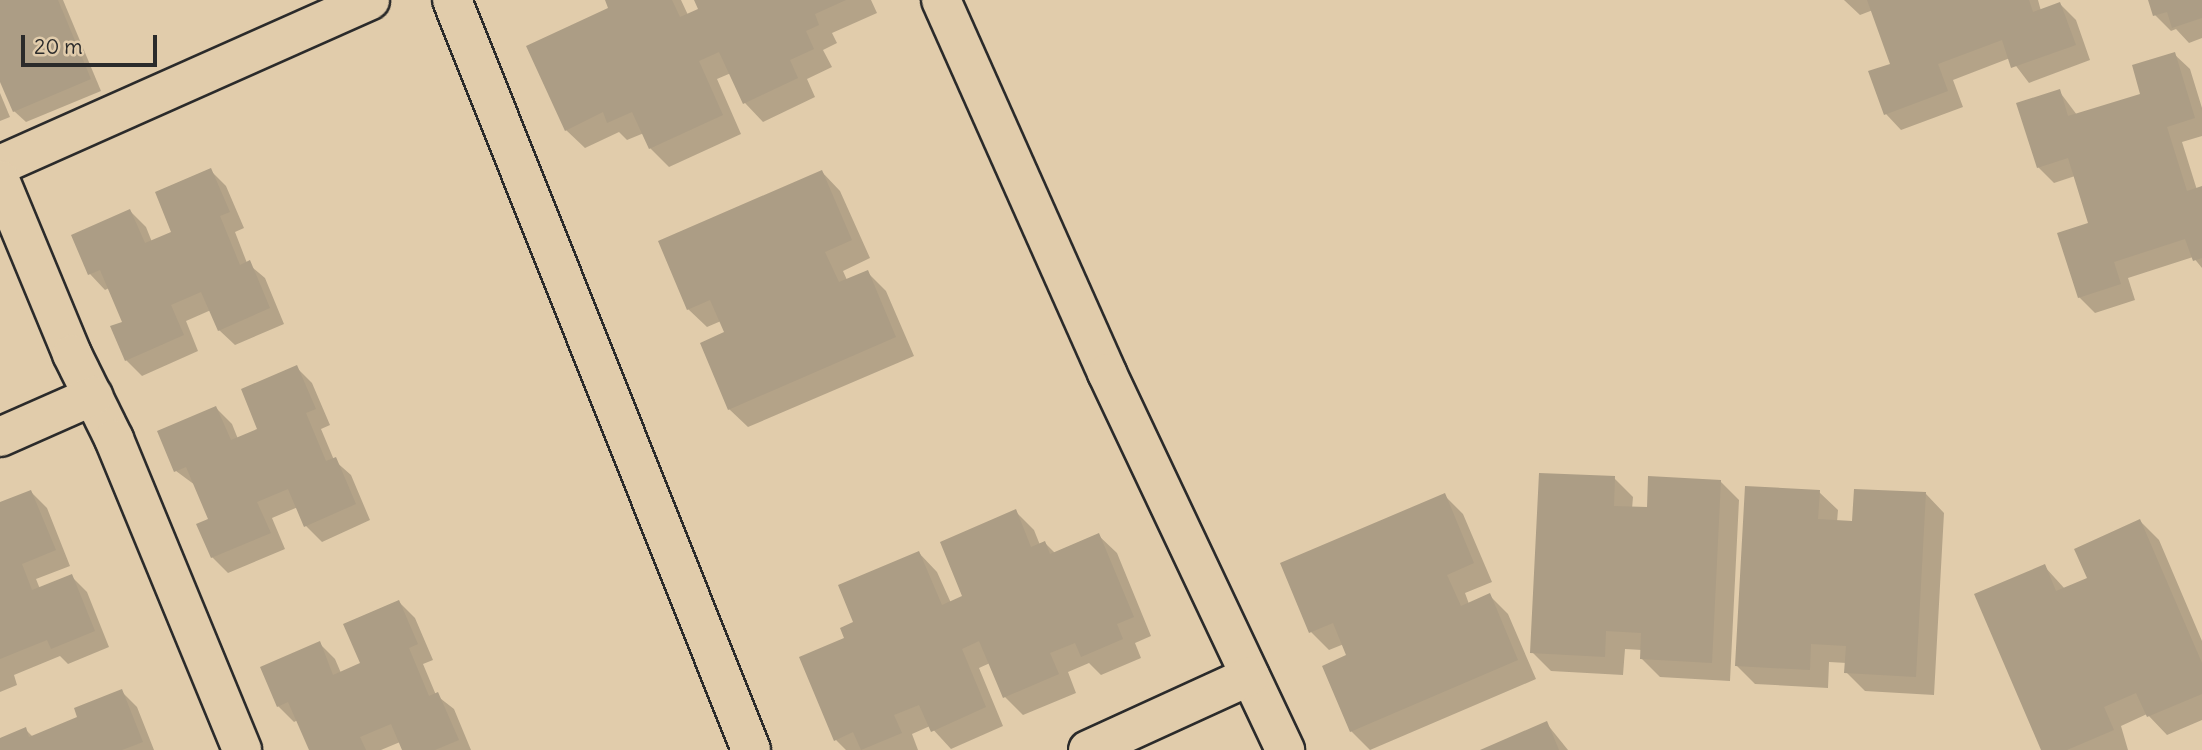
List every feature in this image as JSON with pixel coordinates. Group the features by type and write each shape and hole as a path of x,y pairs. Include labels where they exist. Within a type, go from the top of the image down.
{"street":[{"path":"0,165 370,0"},
{"path":"453,0 751,750"},
{"path":"941,0 1107,373 1285,750"},
{"path":"0,180 242,750"},
{"path":"0,437 93,396"},
{"path":"1088,750 1250,676"}],"building":[{"path":"0,0 58,0 91,79 13,112 0,82"},
{"path":"605,0 672,0 680,17 698,9 694,0 846,0 815,14 819,25 806,31 814,49 790,60 798,78 743,104 719,52 699,61 723,115 649,149 632,112 607,123 603,112 565,131 526,46 608,8"},
{"path":"1867,0 2029,0 2033,12 2060,2 2076,45 2011,68 2002,40 1938,64 1948,91 1884,115 1868,71 1890,64"},
{"path":"2148,0 2202,0 2202,18 2172,28 2167,12 2153,16"},
{"path":"2175,52 2195,118 2167,127 2187,191 2202,186 2202,258 2193,261 2185,239 2114,262 2121,284 2078,298 2057,233 2088,223 2068,158 2037,168 2016,103 2060,89 2068,116 2140,94 2132,65"},
{"path":"211,168 230,212 220,216 240,265 250,260 270,308 218,331 201,292 171,305 184,335 125,361 110,326 122,322 100,270 88,275 71,235 130,209 145,243 171,232 155,192"},
{"path":"822,170 852,240 825,252 839,282 868,270 896,337 728,410 700,343 724,332 710,300 687,310 658,241"},
{"path":"297,365 316,409 306,413 326,461 336,457 356,504 304,527 288,489 257,502 271,533 211,558 196,524 208,519 186,467 174,472 157,431 216,406 231,440 257,429 241,389"},
{"path":"1539,473 1615,476 1614,506 1647,507 1648,476 1721,480 1712,663 1640,659 1641,633 1606,631 1605,657 1530,653"},
{"path":"1745,486 1820,490 1818,519 1852,521 1854,489 1926,492 1916,677 1844,673 1846,646 1811,644 1810,670 1735,666"},
{"path":"31,490 56,550 22,564 32,590 72,574 95,631 51,649 47,640 0,659 0,502"},
{"path":"1445,493 1474,563 1447,575 1461,606 1490,593 1518,660 1350,732 1322,666 1346,655 1333,623 1309,633 1280,563"},
{"path":"1016,509 1031,547 1045,541 1050,554 1099,533 1134,617 1117,624 1123,639 1081,657 1075,643 1050,653 1059,674 1003,698 979,641 962,649 986,707 931,732 919,705 894,715 902,733 861,750 853,732 834,741 799,657 844,638 840,628 853,622 838,585 919,551 942,605 962,596 940,542"},
{"path":"2140,519 2202,663 2202,694 2147,717 2136,693 2104,707 2114,730 2067,750 2041,750 1974,594 2045,564 2056,591 2087,578 2074,549"},
{"path":"399,600 418,644 409,648 429,696 438,692 459,740 435,750 402,750 391,724 360,737 366,750 309,750 288,702 277,707 260,667 320,641 333,675 360,663 343,624"},
{"path":"122,689 143,742 122,750 0,750 0,738 26,727 29,737 77,717 74,708"},
{"path":"1547,721 1559,750 1480,750"}]}
